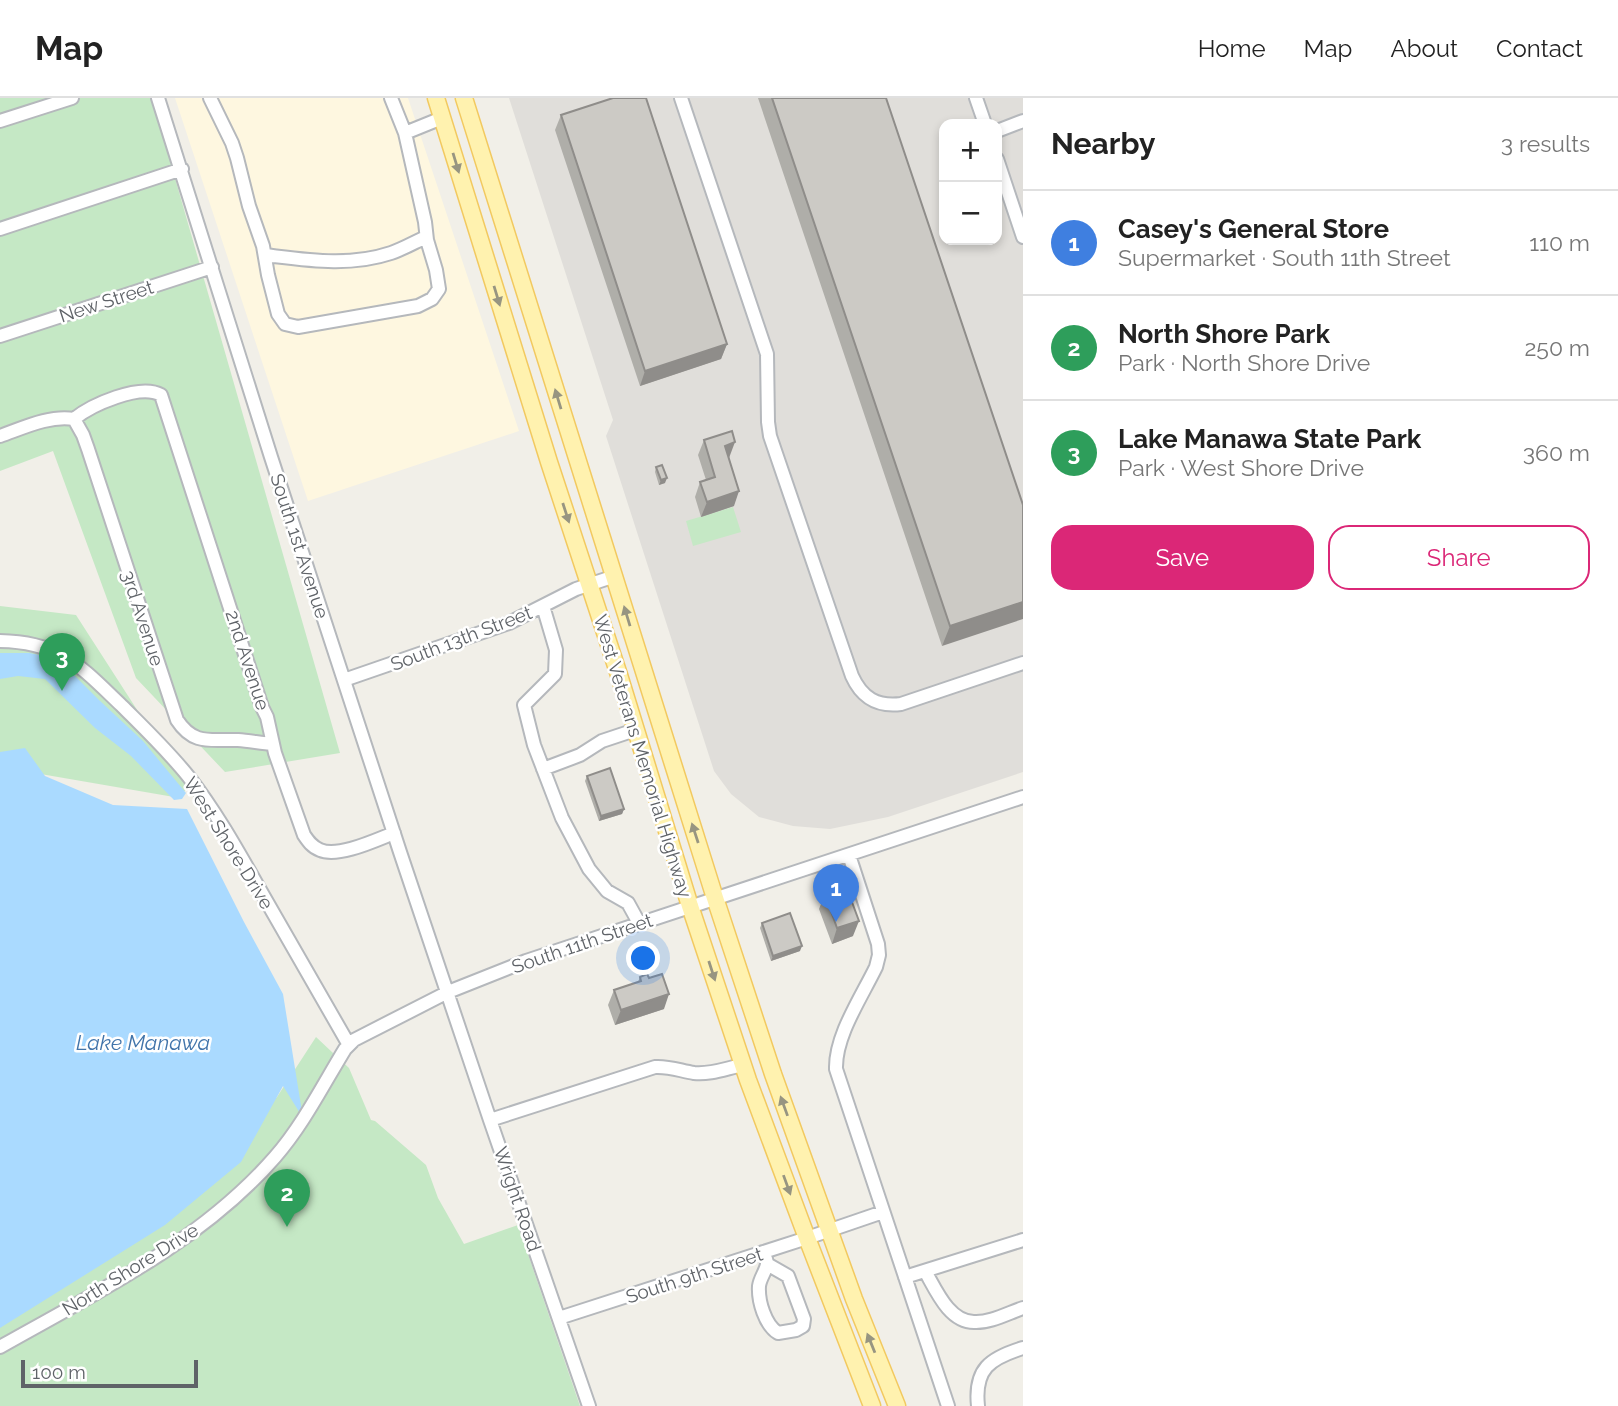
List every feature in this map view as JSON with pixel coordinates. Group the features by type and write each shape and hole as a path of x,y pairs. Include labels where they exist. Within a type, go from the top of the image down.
{"main road":[{"name":"West Veterans Memorial Highway","path":"436,98 549,462 743,1065 872,1406"},
{"name":"West Veterans Memorial Highway","path":"464,98 715,898 773,1074 854,1299 897,1406"}],"street":[{"path":"0,121 72,98"},
{"name":"South 1st Avenue","path":"158,98 267,445 448,992"},
{"path":"210,98 232,143 265,255 278,314 285,324 298,327 418,306 432,299 439,289 404,133 391,98"},
{"path":"681,98 767,355 770,436 857,688 866,697 889,706 1023,663"},
{"path":"976,98 983,119"},
{"path":"404,133 442,118"},
{"path":"1002,129 1023,121"},
{"path":"0,229 182,169"},
{"path":"1002,174 1023,237"},
{"path":"265,255 330,262 363,260 391,253 426,237"},
{"name":"New Street","path":"0,336 212,267"},
{"name":"2nd Avenue","path":"74,419 92,406 134,393 157,392 163,398 304,835 310,844 331,853 394,833"},
{"path":"0,436 51,419 74,419"},
{"name":"3rd Avenue","path":"74,419 88,449 177,720 186,731 205,741 237,740 273,744"},
{"name":"South 13th Street","path":"344,680 509,623 589,584 615,576"},
{"path":"543,606 556,650 555,674 524,705 534,745 562,818 589,869 607,891 628,903 639,923"},
{"name":"West Shore Drive","path":"0,640 45,647 64,656 80,667 166,750 188,776 226,831 349,1045"},
{"path":"543,769 580,755 602,741 635,730"},
{"name":"South 11th Street","path":"349,1045 448,992 526,961 1023,797"},
{"path":"849,855 878,944 879,955 876,967 839,1041 836,1069 948,1406"},
{"name":"Wright Road","path":"448,992 589,1406"},
{"name":"North Shore Drive","path":"0,1347 167,1251 241,1191 275,1157 292,1135 349,1045"},
{"path":"490,1120 655,1067 663,1066 696,1073 743,1065"},
{"name":"South 9th Street","path":"559,1318 765,1258 807,1238 883,1212"},
{"path":"905,1278 1023,1240"},
{"path":"765,1258 788,1276 804,1319 803,1326 796,1330 778,1333 771,1329 765,1316 759,1285 765,1258"},
{"path":"925,1271 939,1297 956,1317 972,1322 988,1320 1023,1308"},
{"path":"978,1406 980,1374 989,1363 1023,1348"}],"shaded area":[{"path":"175,98 408,98 519,431 308,501"},
{"path":"509,98 1023,98 1023,772 888,817 830,829 793,826 759,817 731,794 714,771 606,436 613,420"}],"green space":[{"path":"0,98 152,98 340,753 225,772 136,678 53,451 0,471"},
{"path":"733,507 741,532 693,546 686,521"},
{"path":"0,606 76,615 188,789 174,797 0,767"},
{"path":"316,1037 349,1068 371,1120 426,1165 438,1198 464,1244 518,1225 580,1406 0,1406 0,1327 277,1097"}],"water":[{"path":"0,653 29,653 50,657 70,671 143,741 186,793 182,799 174,800 131,756 95,728 45,679 18,676 0,679"},
{"name":"Lake Manawa","path":"25,748 45,776 113,805 187,809 283,994 303,1118 283,1086 241,1162 165,1225 0,1328 0,752"}],"building":[{"path":"613,98 646,98 727,344 645,371 561,115"},
{"path":"772,98 886,98 1023,505 1023,602 950,626"},
{"path":"732,431 735,442 725,446 739,491 707,502 700,482 715,477 704,440"},
{"path":"662,465 667,478 661,480 656,467"},
{"path":"610,768 624,809 601,816 587,776"},
{"path":"846,886 859,921 837,928 825,894"},
{"path":"790,913 802,946 773,956 762,923"},
{"path":"647,974 649,978 662,974 669,994 621,1010 614,990 641,981 640,977"}],"place":[{"name":"Lake Manawa State Park","path":"62,691"},
{"name":"Casey's General Store","path":"836,922"},
{"name":"North Shore Park","path":"287,1227"}]}
